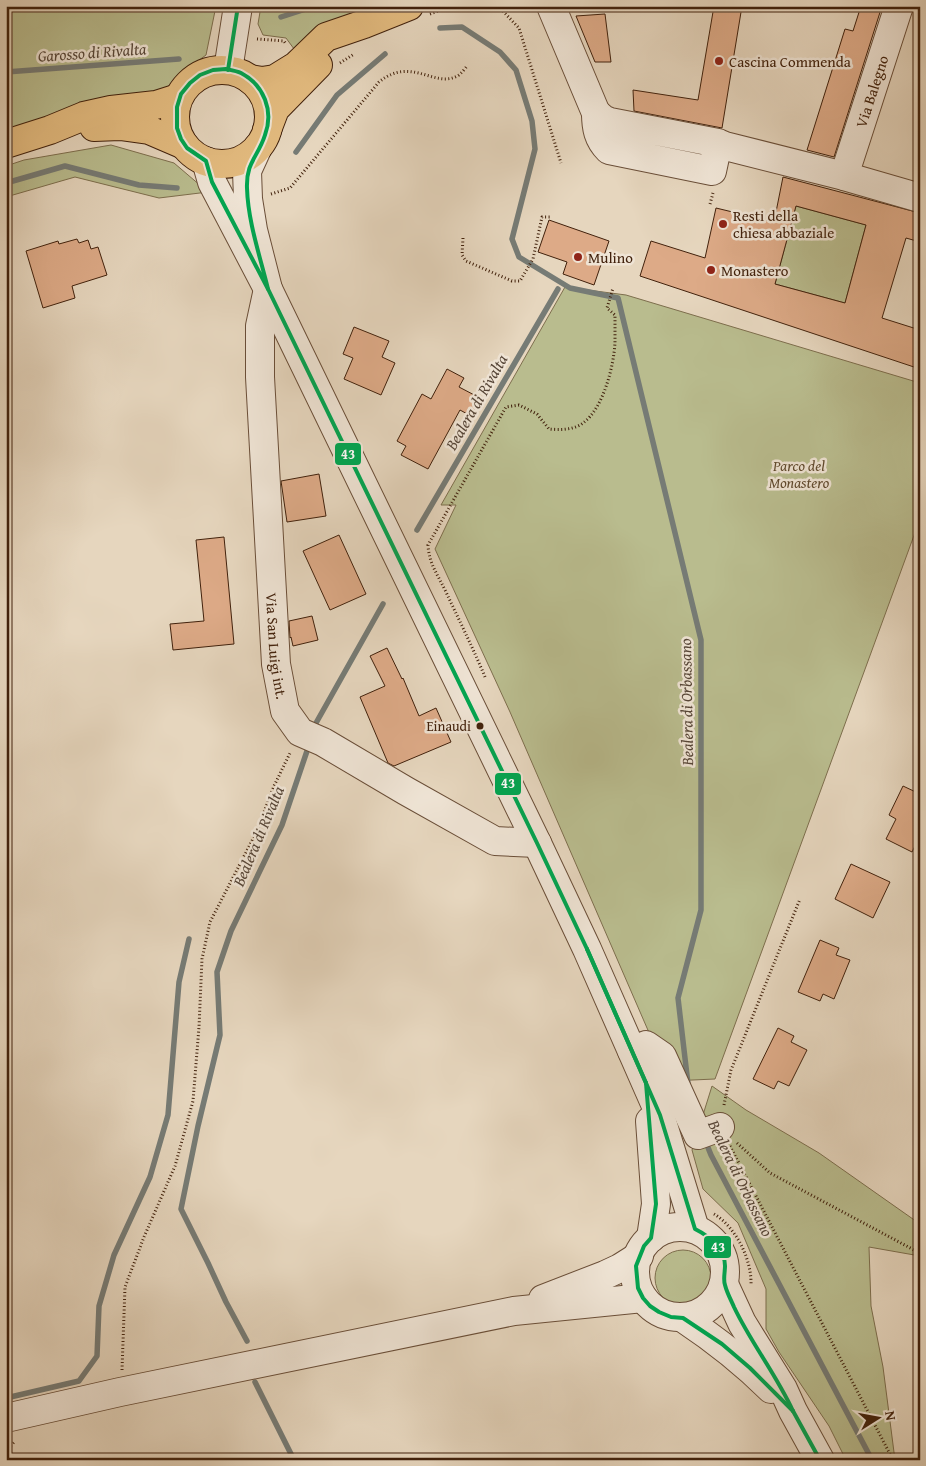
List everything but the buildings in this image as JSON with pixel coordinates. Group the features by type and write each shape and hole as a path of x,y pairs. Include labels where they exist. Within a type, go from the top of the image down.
{"main road":[{"path":"364,24 304,78 275,109 262,140 247,156 234,162 220,164 206,161 194,154 184,144 177,130 175,114 178,98 187,85 199,75 213,70 239,74 262,81 275,79 296,66 326,37 409,6"},
{"path":"239,74 261,90 267,104 269,118 262,140"},
{"path":"6,144 50,130 84,116 156,104 178,98"},
{"path":"50,130 120,126 149,130 184,144"}],"street":[{"path":"238,6 239,74"},
{"path":"551,6 596,113 603,119 610,122 718,143 920,198"},
{"name":"Via Balegno","path":"844,176 899,6"},
{"path":"262,140 247,171 253,230 268,290"},
{"path":"206,161 212,182 268,290 587,949 660,1115 695,1229"},
{"name":"Via San Luigi int.","path":"268,290 260,326 260,377 276,664 285,711 300,732"},
{"path":"300,732 323,742 495,841 537,843"},
{"path":"632,1051 646,1045 662,1056 710,1130"},
{"path":"514,1311 620,1268 645,1247 659,1233 681,1227 695,1229 705,1234 720,1251 725,1263 726,1274 718,1298 707,1309 696,1315 683,1318 671,1317 650,1306 638,1288 636,1266 645,1247 656,1204 646,1082"},
{"path":"724,1284 742,1323 783,1389 820,1460"},
{"path":"6,1418 120,1392 514,1311 643,1298"},
{"path":"683,1318 722,1344 750,1368 793,1411"}],"path":[{"path":"498,6 519,28 561,163"},
{"path":"249,202 290,188 384,78 394,73 410,71 445,79 458,75 467,66"},
{"path":"463,238 462,255 466,260 512,282 520,281 533,258 542,217 550,217"},
{"path":"438,527 506,407 519,405 537,414 549,429 563,430 582,424 594,412 607,385 615,344 615,315 607,308 613,288"},
{"path":"120,1392 125,1287 144,1237 175,1166 193,1101 202,959 210,922 256,833 274,786 300,732"},
{"path":"800,899 731,1070 710,1130 892,1458"},
{"path":"710,1130 770,1173 914,1250 920,1250"}],"green space":[{"path":"6,6 216,6 206,55 183,72 162,94 6,130"},
{"path":"261,6 376,6 297,53 286,38 263,35 258,24"},
{"path":"111,145 174,163 208,192 159,198 75,177 6,197 6,166 24,160"},
{"path":"796,206 866,225 845,303 775,284"},
{"name":"Parco del Monastero","path":"565,287 626,295 920,383 920,519 715,1079 670,1081 510,712 435,549 456,505 441,505"},
{"path":"712,1086 746,1110 819,1153 920,1224 920,1256 869,1247 871,1306 883,1367 895,1460 846,1460 829,1426 779,1352 766,1329 766,1289 738,1223 703,1189 692,1150"},
{"path":"683,1250 694,1252 703,1258 709,1267 711,1278 709,1289 703,1298 694,1304 683,1306 672,1304 663,1298 657,1289 655,1278 657,1267 663,1258 672,1252"}],"waterway":[{"name":"Garosso di Rivalta","path":"281,17 315,6"},
{"name":"Bealera di Orbassano","path":"440,28 462,27 500,52 516,70 532,121 535,149 512,239 519,257 570,288 618,298 701,640 701,910 678,998 688,1084"},
{"name":"Bealera di Orbassano","path":"296,152 337,95 385,54"},
{"name":"Garosso di Rivalta","path":"6,72 179,59"},
{"name":"Bealera di Orbassano","path":"6,183 65,166 139,185 177,188"},
{"name":"Bealera di Rivalta","path":"417,530 558,289"},
{"name":"Bealera di Rivalta","path":"316,723 383,604"},
{"path":"247,1341 181,1209 198,1126 220,1035 217,972 231,931 282,825 307,751"},
{"path":"6,1398 79,1381 97,1356 99,1306 114,1255 150,1177 168,1115 179,982 189,939"},
{"name":"Bealera di Orbassano","path":"705,1140 711,1155 872,1460"},
{"path":"255,1382 294,1460"}],"transit line":[{"name":"43","path":"228,70 238,6"},
{"name":"43","path":"226,69 241,73 256,84 265,100 267,108 268,117 265,135 250,166 247,188 252,226 268,289 212,182 206,161 187,148 177,128 177,107 181,94 190,83 200,75 213,70 226,69"},
{"name":"43","path":"268,289 587,949"},
{"name":"43","path":"587,949 646,1083"},
{"name":"43","path":"587,949 646,1083"},
{"name":"43","path":"646,1083 660,1115 695,1229 711,1239 722,1254 725,1266 724,1283 729,1296 793,1411"},
{"name":"43","path":"646,1083 656,1204 651,1238 644,1246 636,1266 638,1288 650,1306 671,1317 683,1318 722,1344 750,1368 793,1411"},
{"name":"43","path":"793,1411 820,1460"}],"place":[{"name":"Cascina Commenda","path":"719,61"},
{"name":"Resti della chiesa abbaziale","path":"723,224"},
{"name":"Mulino","path":"578,257"},
{"name":"Monastero","path":"711,270"},
{"name":"Einaudi","path":"480,726"}]}
